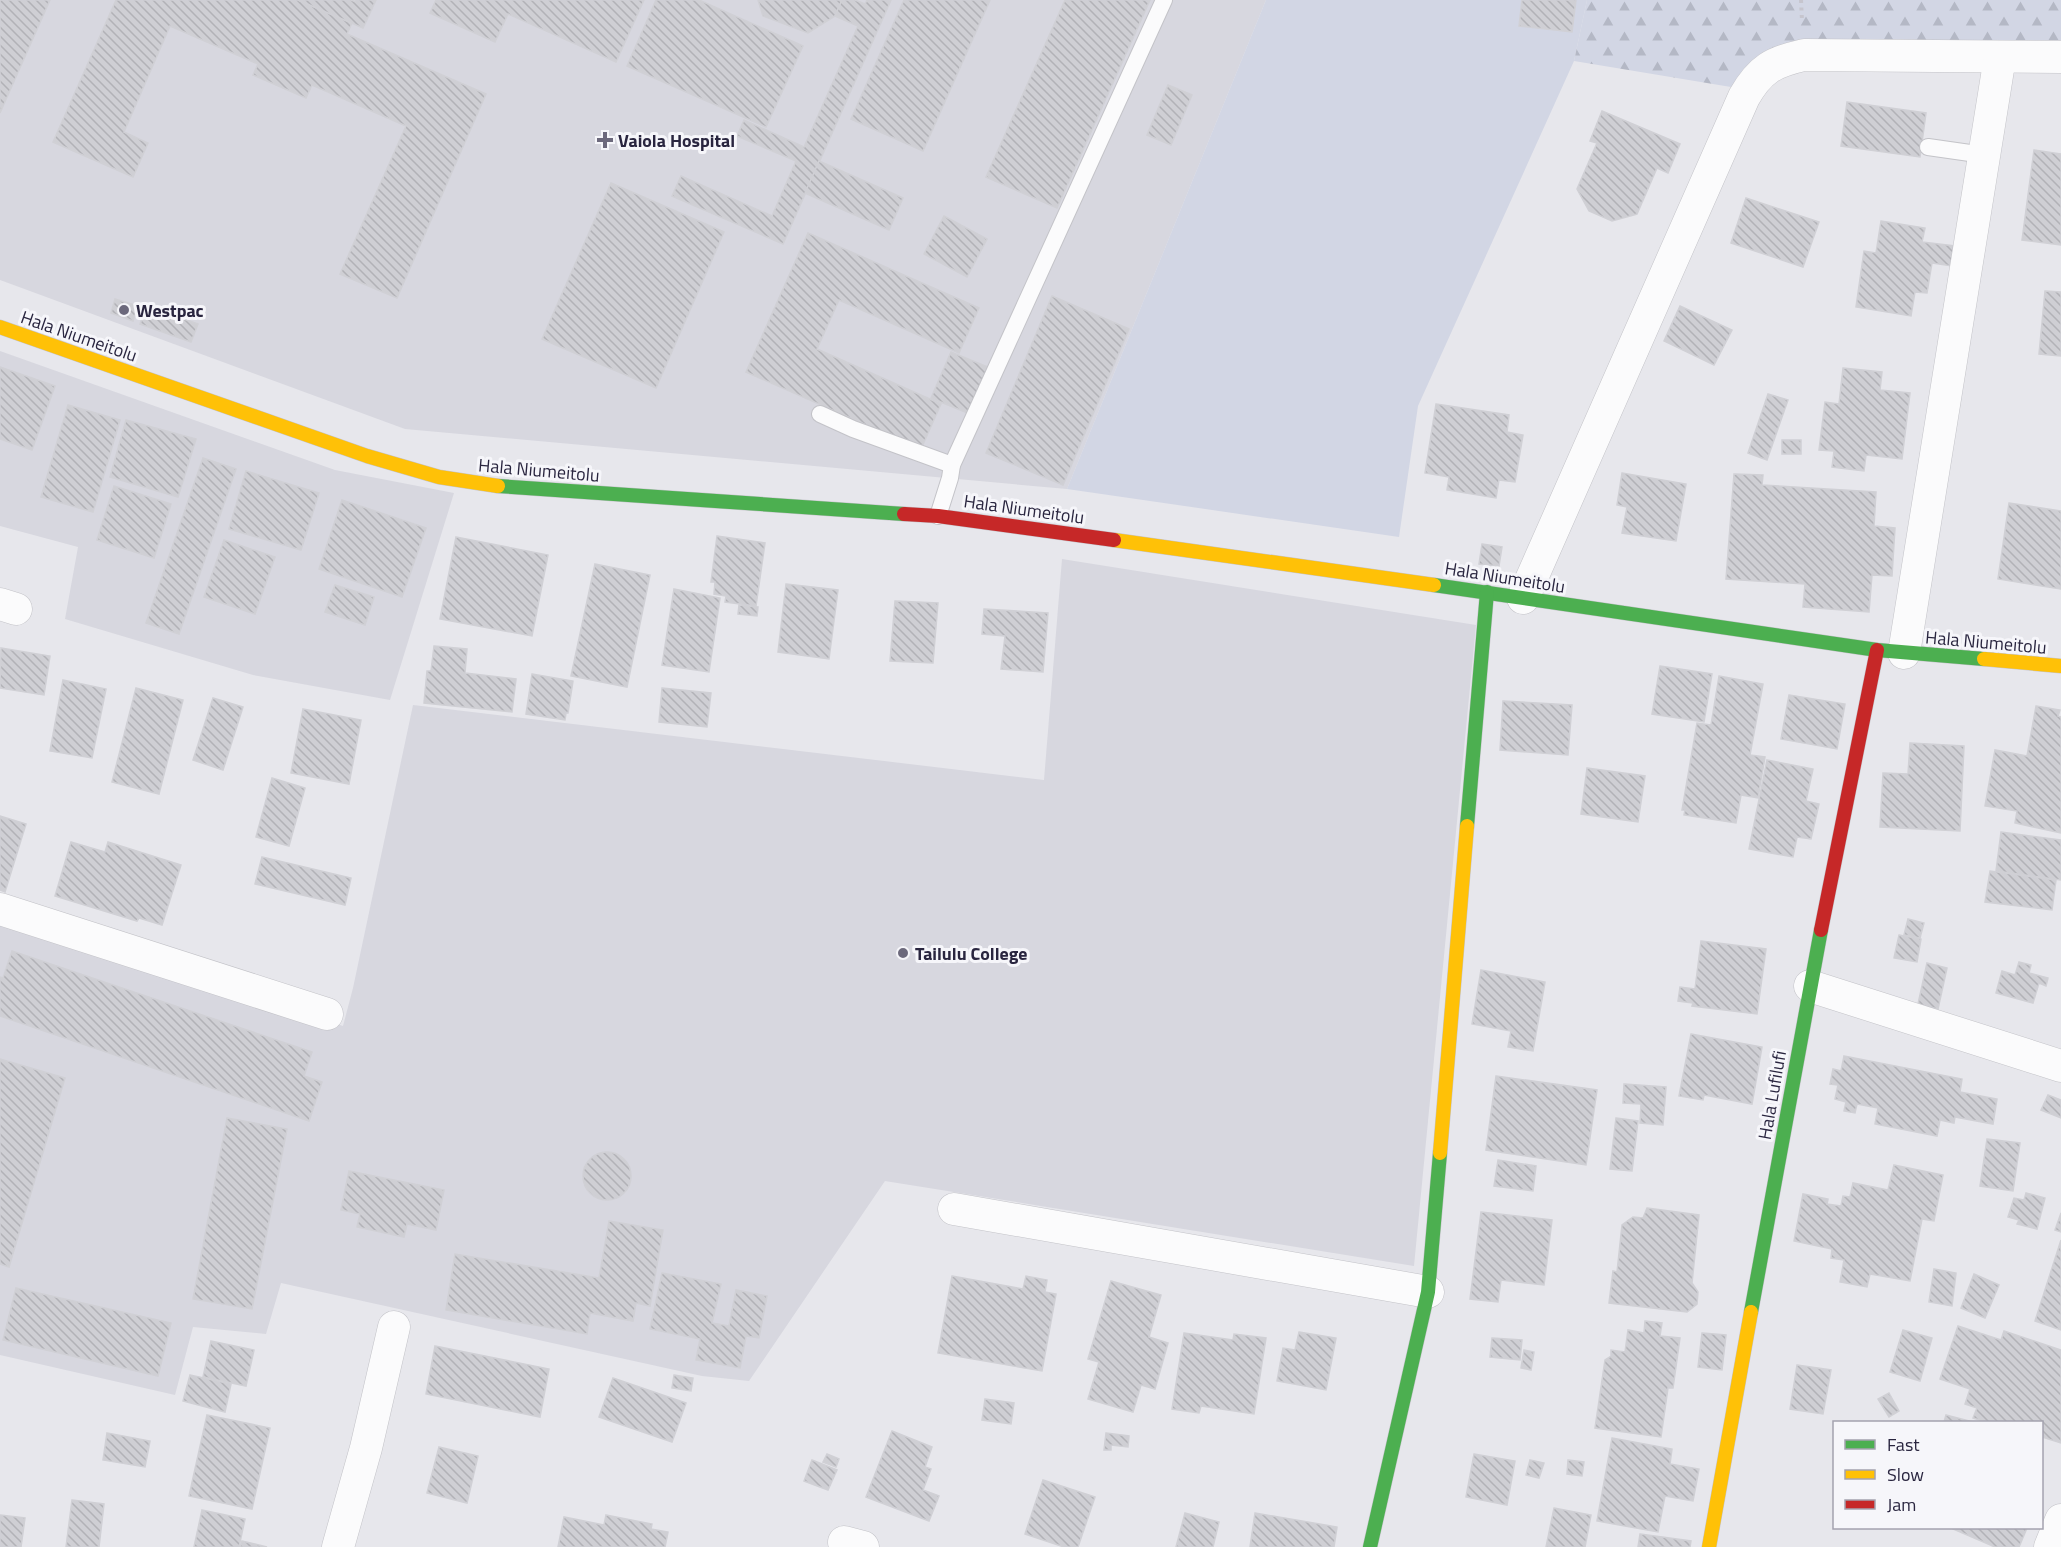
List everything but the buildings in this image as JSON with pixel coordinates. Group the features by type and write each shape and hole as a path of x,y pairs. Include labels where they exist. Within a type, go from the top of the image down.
{"street":[{"path":"1523,598 1744,97 1765,69 1782,60 1804,55 2061,57"},
{"path":"1890,651 1984,155 2000,57"},
{"name":"Hala Niumeitolu","path":"0,327 367,456 439,477 512,488 938,516 1487,592 1890,651 2061,666"},
{"path":"1370,1547 1428,1292 1487,592"},
{"name":"Hala Lufilufi","path":"1709,1547 1810,986 1890,651"},
{"path":"0,909 327,1014"},
{"path":"1810,986 2061,1066"},
{"path":"954,1209 1428,1292"},
{"path":"339,1547 366,1448 394,1327"},
{"path":"2050,1547 2061,1520"}],"lane":[{"path":"938,516 951,478 952,465 1164,0"},
{"path":"1928,147 1984,155"},
{"path":"820,414 853,429 952,465"}],"shaded area":[{"name":"Vaiola Hospital","path":"0,0 1266,0 1067,489 405,429 0,280"},
{"path":"0,351 335,470 454,493 390,700 253,675 65,619 78,547 0,526"},
{"name":"Tailulu College","path":"1062,559 1476,625 1414,1266 885,1181 749,1381 702,1376 281,1283 266,1334 193,1327 175,1395 0,1355 0,917 343,1026 413,705 1044,780"}],"green space":[{"path":"1266,0 1587,0 1574,61 1418,406 1399,537 1067,489"},
{"path":"1587,0 2061,0 2061,40 1808,43 1737,88 1574,61"}],"traffic: fast":[{"path":"498,486 904,514"},
{"path":"1434,585 1877,650 1984,659"},
{"path":"1467,826 1487,592"},
{"path":"1751,1312 1821,930"},
{"path":"1370,1547 1428,1292 1440,1153"}],"traffic: slow":[{"path":"0,327 367,456 439,477 498,486"},
{"path":"1114,540 1434,585"},
{"path":"1984,659 2061,666"},
{"path":"1440,1153 1467,826"},
{"path":"1709,1547 1751,1312"}],"traffic: jam":[{"path":"904,514 938,516 1114,540"},
{"path":"1821,930 1877,650"}],"place":[{"name":"Vaiola Hospital","path":"605,140"},
{"name":"Westpac","path":"124,310"},
{"name":"Tailulu College","path":"903,953"}]}
